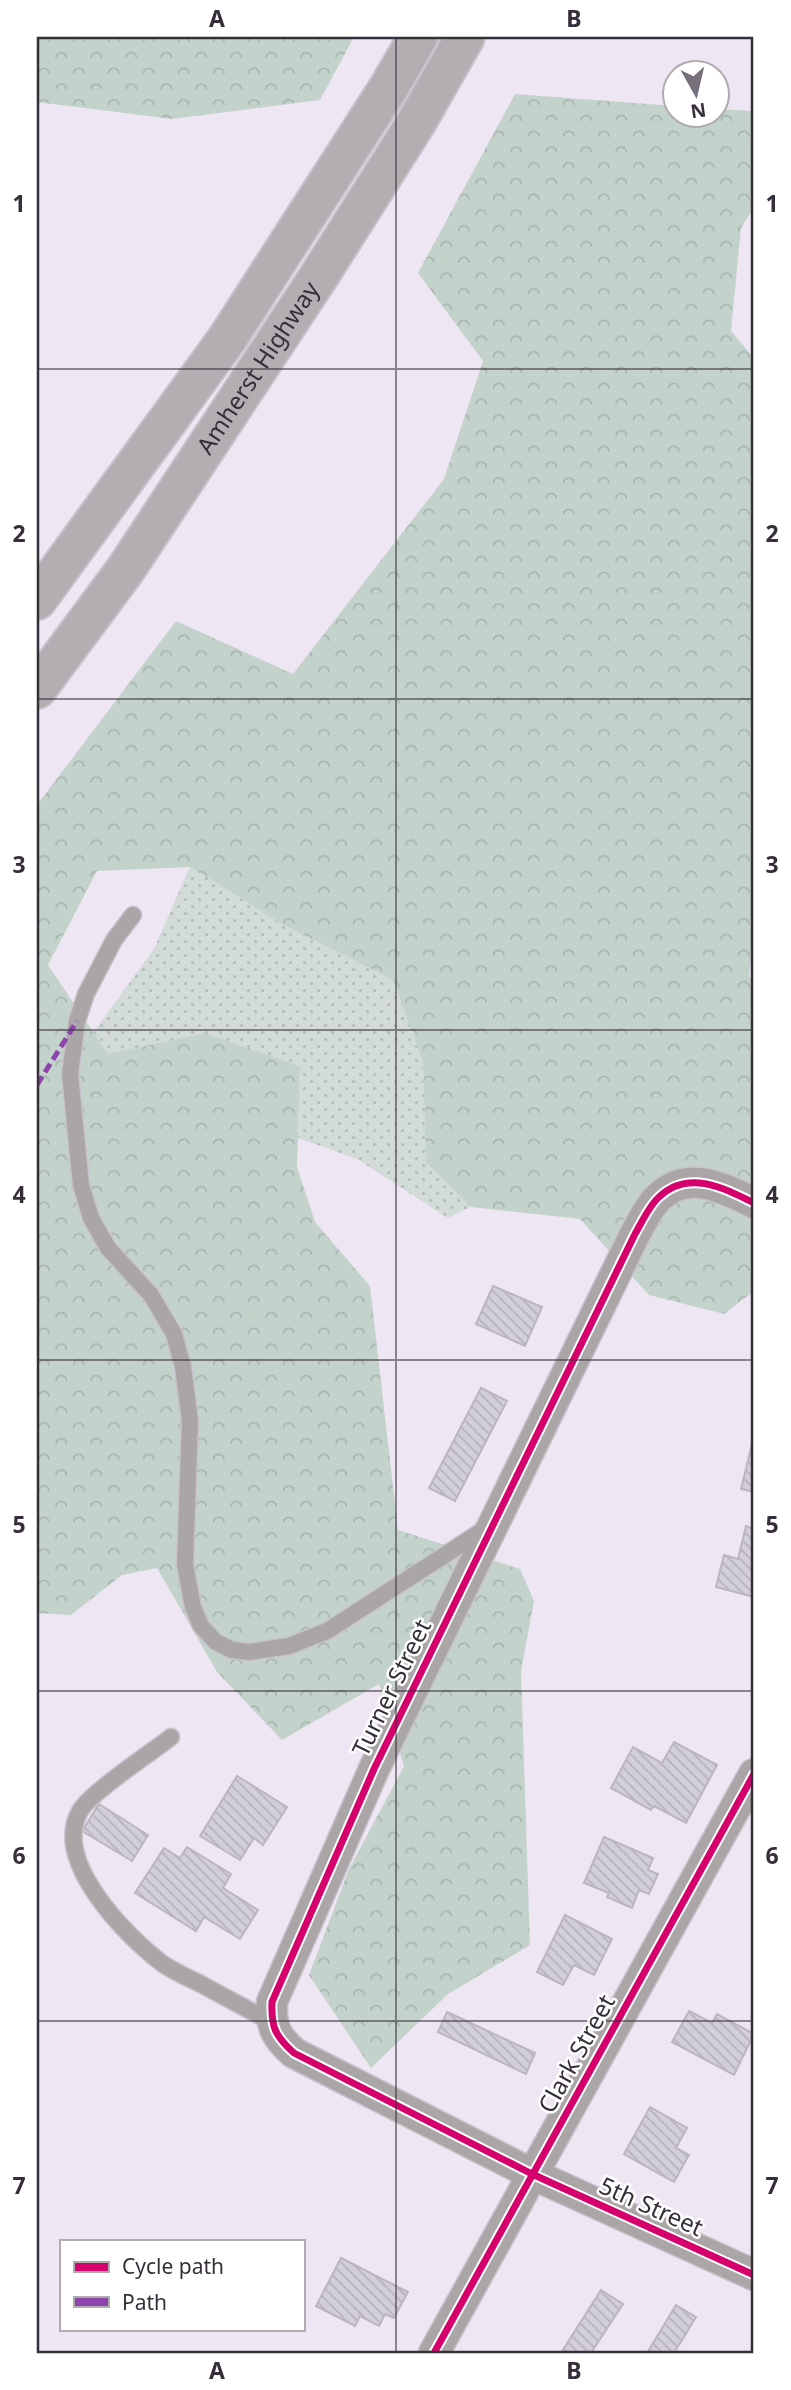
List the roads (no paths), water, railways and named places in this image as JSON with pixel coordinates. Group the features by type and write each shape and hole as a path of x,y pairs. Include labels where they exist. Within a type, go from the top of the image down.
{"highway":[{"name":"Amherst Highway","path":"37,600 227,339 389,87 418,37"},
{"name":"Amherst Highway","path":"37,689 126,569 297,310 416,123 465,37"}],"street":[{"name":"Turner Street","path":"271,2022 272,2002 374,1769 635,1234 658,1198 676,1186 702,1181 754,1203"},
{"name":"Clark Street","path":"434,2353 754,1774"},
{"path":"271,2022 279,2040 294,2053 532,2174"},
{"name":"5th Street","path":"532,2174 754,2275"}],"lane":[{"path":"133,915 114,940 86,994 77,1021 70,1074 71,1088 81,1185 91,1218 108,1248 151,1295 174,1335 183,1367 190,1421 185,1564 193,1607 201,1626 216,1642 232,1650 249,1651 289,1646 327,1631 493,1524"},
{"path":"171,1737 80,1811 74,1832 76,1854 85,1878 108,1912 137,1942 165,1965 271,2022"}]}
